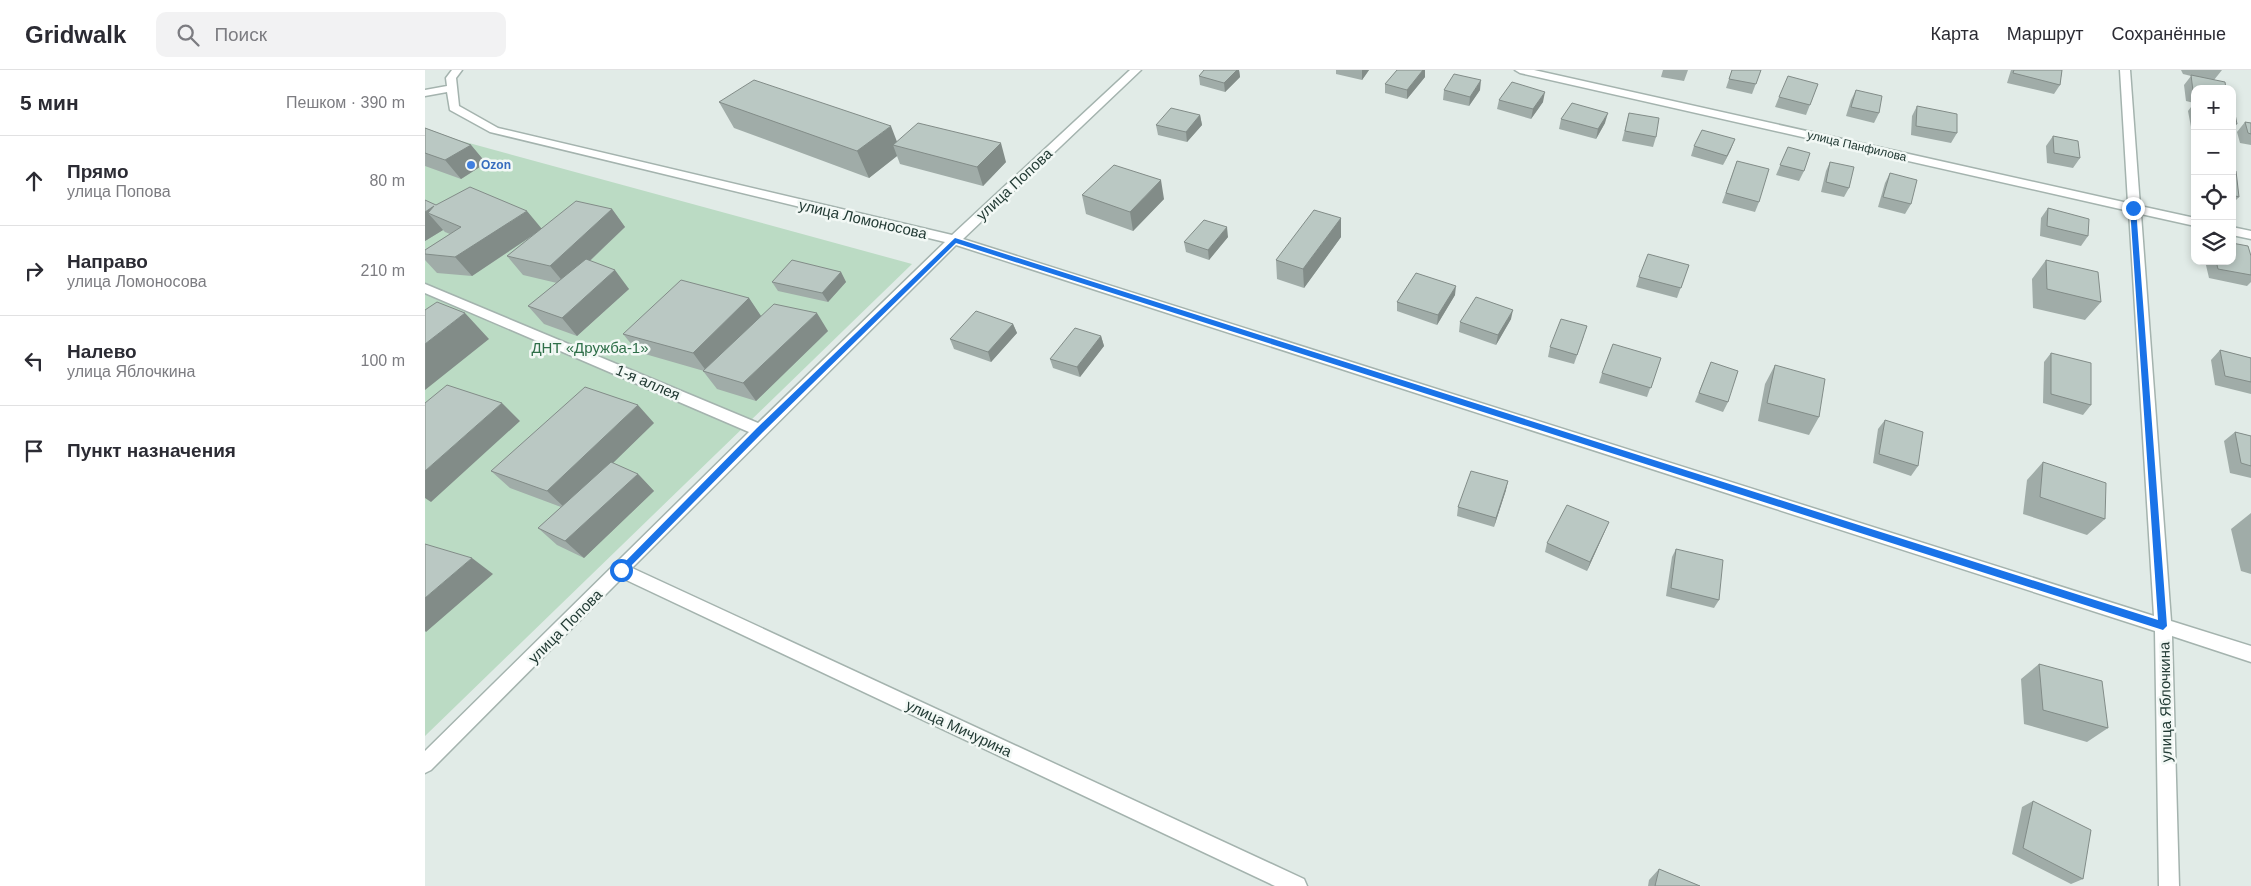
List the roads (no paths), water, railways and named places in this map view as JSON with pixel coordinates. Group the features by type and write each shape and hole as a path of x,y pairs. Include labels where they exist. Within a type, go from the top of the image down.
{"street":[{"path":"425,93 452,88 451,78 457,70"},
{"name":"улица Попова","path":"425,764 760,430 955,240 1136,70"},
{"name":"улица Панфилова","path":"1519,70 2191,221"},
{"name":"улица Яблочкина","path":"2125,70 2163,626 2169,886"},
{"name":"улица Ломоносова","path":"452,88 454,108 494,130 955,240 2251,654"},
{"path":"2236,232 2251,236"},
{"name":"1-я аллея","path":"425,288 760,430"},
{"name":"улица Мичурина","path":"621,570 1297,886"}],"place":[{"name":"Ozon","path":"471,165"}],"park label":[{"name":"ДНТ «Дружба-1»","path":"590,347"}]}
